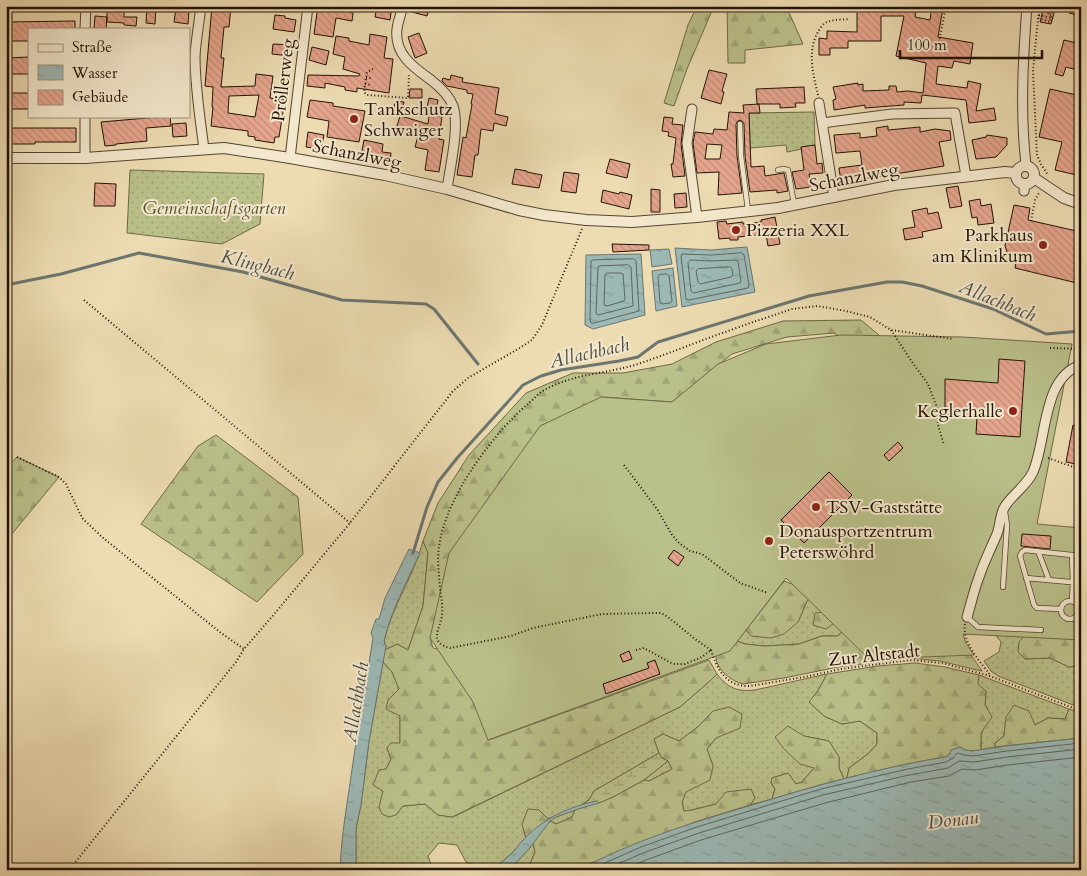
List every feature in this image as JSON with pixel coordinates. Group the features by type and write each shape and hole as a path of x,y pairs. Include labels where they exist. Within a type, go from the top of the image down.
{"street":[{"path":"85,28 86,6"},
{"path":"201,6 195,54 197,100 204,148"},
{"name":"Pröllerweg","path":"290,158 308,6"},
{"path":"403,6 397,40 400,50 410,63 447,94 453,106 455,130 447,189"},
{"path":"1026,165 1022,106 1027,6"},
{"path":"820,103 834,197"},
{"path":"692,109 687,143 697,217"},
{"path":"822,123 892,114 955,113 966,176"},
{"path":"85,118 85,158"},
{"name":"Schanzlweg","path":"6,158 85,158 204,148 238,149 385,175 447,189 544,215 586,220 632,222 748,211 794,205 894,185 1005,172 1016,173"},
{"path":"1026,165 1021,167 1016,173 1024,188 1029,183 1037,183 1064,198 1081,204"},
{"path":"1026,165 1033,170 1037,183"},
{"path":"967,617 979,576 998,532 1004,508 1024,486 1032,473 1039,455 1050,399 1057,383 1066,373 1081,365"}],"lane":[{"path":"740,124 741,156 748,211"},
{"path":"778,170 788,170 794,205"},
{"path":"1003,586 1007,525 1004,508"},
{"path":"1061,609 1037,608 1034,605 1020,556 1026,550 1081,556"},
{"path":"1038,551 1048,580"},
{"path":"1072,555 1072,601"},
{"path":"1026,578 1081,582"},
{"path":"1072,601 1077,604 1080,611 1076,617 1064,618 1061,612 1063,604 1072,601"},
{"path":"967,617 978,627 1041,630"}],"path":[{"path":"940,42 946,6"},
{"path":"1032,6 1040,8 1045,8 1046,6"},
{"path":"1050,6 1048,14 1052,15 1052,18"},
{"path":"1040,8 1033,70 1037,155 1049,176"},
{"path":"1042,16 1052,18"},
{"path":"1038,18 1050,22 1052,18"},
{"path":"820,103 812,65 813,43 818,31 826,22 849,20"},
{"path":"373,68 367,72 364,92 367,95 408,98 410,63"},
{"path":"366,78 372,78"},
{"path":"365,84 371,84"},
{"path":"1031,221 1037,183"},
{"path":"69,870 244,650 350,523 453,391 468,378 532,340 542,325 586,220"},
{"path":"84,300 350,523"},
{"path":"636,650 644,648 673,664 685,664 702,657 712,650 661,613 602,614 533,628 511,636 450,648 442,645 438,640 437,633 442,613 438,560 443,529 462,486 488,447 518,412 541,392 557,384 633,365 792,309 817,306 846,311 870,317 892,330 953,340"},
{"path":"892,330 928,384 938,410 938,425 944,445"},
{"path":"1050,348 1081,349"},
{"path":"1039,455 1079,469 1081,468"},
{"path":"17,457 59,477 66,484 82,518 102,537 244,650"},
{"path":"624,465 657,509 672,535 679,543 690,551 702,554 740,583 768,594"},
{"path":"967,617 964,628 966,637 990,676"},
{"name":"Zur Altstadt","path":"712,650 716,664 721,672 741,686 804,677 841,669 910,660 942,663 990,676 1081,711"}],"green space":[{"path":"697,6 714,6 687,69 674,106 664,103 688,25"},
{"path":"727,6 783,6 787,8 803,44 745,50 745,63 728,63"},
{"path":"814,112 815,145 787,152 786,145 750,148 749,113"},
{"name":"Gemeinschaftsgarten","path":"130,170 264,174 260,224 222,244 127,233"},
{"path":"861,320 900,353 868,356 834,333 787,337 732,354 672,402 601,397 430,638 433,648 451,651 523,637 489,740 709,660 717,674 680,707 452,817 438,815 425,804 403,806 396,815 389,817 382,814 379,807 383,791 373,785 379,770 386,769 391,759 387,748 391,743 400,743 400,716 386,709 388,700 399,689 392,672 383,662 385,650 397,644 408,650 423,606 428,553 423,541 438,503 469,455 526,393 573,373 623,373 672,364 716,342 783,321"},
{"name":"Donausportzentrum Peterswöhrd","path":"841,335 963,337 1072,344 1037,524 1081,528 1081,640 963,634 966,643 974,655 869,659 786,578 730,651 488,740 473,702 430,638 449,553 540,426 601,397 672,402 718,364 766,344"},
{"path":"216,435 298,497 303,554 257,602 141,524 198,446"},
{"path":"17,457 59,477 6,541 6,468"},
{"path":"423,541 428,552 423,606 408,650 397,644 385,650 384,641 388,628"},
{"path":"795,578 817,595 807,601 798,622 784,634 771,638 751,636 746,630 781,585 785,581 791,584"},
{"path":"817,595 848,625 838,636 822,636 799,644 765,646 745,644 737,641 746,630 798,622 807,601"},
{"path":"824,612 841,618 826,629 813,625 815,613"},
{"path":"848,625 964,645 982,671 940,661 909,658 838,667 743,684 725,674 716,660 716,655 737,641 745,644 765,646 799,644 822,636 838,636"},
{"path":"994,633 1025,635 1025,659 1050,658 1069,667 1081,664 1081,708 998,676 991,671 984,661 999,652 1001,642"},
{"path":"1025,635 1081,635 1081,664 1069,667 1050,658 1025,659 1018,652 1019,642"},
{"path":"383,662 392,672 399,689 388,700 400,716 400,743 387,748 391,759 386,769 383,791 396,815 403,806 425,804 438,815 453,817 680,707 717,674 725,683 733,688 738,690 755,690 827,674 810,703 824,716 842,724 860,721 877,733 877,744 869,753 849,768 847,778 844,779 839,768 839,757 829,741 804,736 814,768 802,782 796,784 788,773 772,778 771,783 775,789 772,799 750,805 755,798 684,811 682,802 686,792 713,766 707,749 716,738 713,711 699,726 679,741 663,734 654,739 659,753 594,791 583,804 548,819 539,810 522,824 526,838 492,870 480,868 466,862 457,845 439,843 428,856 433,870 354,870 356,864 356,828"},
{"path":"915,663 945,667 979,675 978,684 986,691 985,705 992,717 981,733 981,750 973,751 960,747 945,757 847,778 849,768 869,753 877,744 877,733 860,721 842,724 824,716 809,702 827,674 878,666"},
{"path":"979,675 1069,709 1065,719 1048,718 1035,725 1006,717 1004,736 995,743 995,747 981,750 981,733 991,717 985,705 986,691 977,684"},
{"path":"1014,705 1029,711 1035,725 1048,718 1065,719 1069,709 1081,713 1081,738 995,747 995,743 1004,736 1006,717"},
{"path":"729,707 742,714 740,728 716,738 707,749 713,766 710,780 686,792 682,802 684,811 692,810 716,804 726,792 751,789 755,798 750,805 695,822 589,864 579,870 535,870 530,864 535,852 533,843 550,821 556,824 572,817 575,810 613,797 644,780 649,781 672,769 668,761 662,758 659,753 654,739 663,734 679,741 699,726 713,711"},
{"path":"788,726 804,736 829,741 839,757 839,768 844,779 772,799 775,789 771,783 772,778 788,773 796,784 802,782 814,768 800,764 784,749 775,737"},
{"path":"659,753 662,758 668,761 644,780 599,803 597,801 582,805 589,800 594,791"},
{"path":"668,761 672,769 649,781 644,780"},
{"path":"528,809 539,810 548,819 526,838 522,824"},
{"path":"575,810 572,817 556,824 550,821 556,817"},
{"path":"533,843 535,852 530,864 535,870 509,870 529,849"}],"water":[{"path":"747,247 755,292 682,307 675,248 711,250"},
{"path":"669,249 672,264 652,267 650,250"},
{"path":"641,254 645,315 593,329 585,325 586,255"},
{"path":"673,268 677,306 656,311 652,271"},
{"path":"409,549 420,553 395,607 384,641 386,646 356,828 356,864 354,870 340,870 346,810 373,638 371,633 376,619 379,619 385,598"},
{"name":"Donau","path":"1081,738 1081,870 579,870 641,841 684,826 846,778 895,766 945,757 950,754 951,750 960,747 972,751"},
{"path":"597,801 599,803 556,817 550,821 529,849 509,870 492,870 512,853 539,825 566,810"}],"building":[{"path":"147,6 156,6 155,24 146,23"},
{"path":"212,6 231,6 229,27 224,27 221,58 224,58 221,87 255,86 256,74 273,76 270,98 285,100 279,137 275,137 274,143 255,140 255,137 248,136 248,131 211,126 213,87 205,86","holes":["259,95 255,117 228,113 229,96"]},
{"path":"318,6 342,6 341,10 353,13 352,21 336,18 333,37 314,34"},
{"path":"377,6 392,6 390,20 375,17"},
{"path":"409,6 430,6 427,16 408,11"},
{"path":"857,6 917,6 915,17 930,20 932,6 943,8 938,37 973,43 970,64 954,61 952,68 938,66 936,84 967,88 968,81 981,84 976,111 994,108 996,120 969,123 966,100 922,95 921,103 904,102 904,105 865,108 865,105 834,110 833,100 836,99 833,87 858,83 858,85 863,84 863,91 889,90 889,86 896,86 897,92 923,93 926,63 896,56 904,16 881,16 881,41 848,41 848,48 830,48 830,55 819,55 819,38 827,39 827,31 857,32"},
{"path":"1071,6 1081,6 1081,16 1069,13"},
{"path":"176,8 189,10 188,24 174,22"},
{"path":"107,9 124,10 124,17 137,17 136,26 107,22"},
{"path":"1043,10 1054,13 1051,24 1040,22"},
{"path":"275,15 296,20 294,32 273,29"},
{"path":"95,16 107,17 106,28 94,28"},
{"path":"75,21 75,28 28,28 28,41 6,41 6,22"},
{"path":"419,33 427,53 415,58 408,37"},
{"path":"370,34 387,37 384,58 393,59 389,93 357,88 357,92 345,90 345,87 325,83 325,88 307,86 308,75 359,76 360,74 343,69 345,57 333,54 336,36 369,45"},
{"path":"1064,40 1081,44 1081,71 1066,67 1063,76 1055,74"},
{"path":"273,44 292,45 290,56 272,54"},
{"path":"312,47 329,51 326,65 309,60"},
{"path":"28,57 28,74 6,74 6,58"},
{"path":"709,70 727,74 722,91 724,92 721,104 701,98"},
{"path":"451,75 463,78 462,82 499,88 495,114 508,117 506,126 494,123 493,131 481,129 478,155 475,155 472,177 457,175 463,137 466,138 473,94 467,93 467,90 447,86 442,81 443,78 450,80"},
{"path":"804,87 805,103 795,103 796,107 780,108 780,104 757,104 756,89"},
{"path":"410,89 422,89 422,98 409,98"},
{"path":"1050,89 1081,96 1081,176 1055,170 1062,142 1039,137"},
{"path":"6,93 28,93 28,109 6,109"},
{"path":"429,98 438,100 436,110 427,108"},
{"path":"310,100 333,103 333,106 365,111 359,142 327,137 329,121 307,117"},
{"path":"395,101 404,102 401,116 428,124 429,115 442,116 439,139 444,140 439,172 425,170 428,150 415,147 418,136 396,129 400,116 393,115"},
{"path":"759,104 760,113 749,113 751,167 764,166 765,176 784,173 788,191 777,193 777,190 750,192 745,156 744,124 739,120 736,124 737,156 742,193 718,195 719,172 697,173 693,143 695,132 713,134 714,129 727,130 729,112 744,113 743,105","holes":["707,144 722,145 720,159 705,159"]},
{"path":"664,117 673,118 672,124 683,125 681,144 685,176 673,177 671,164 673,164 676,138 668,136 669,132 662,131"},
{"path":"170,118 171,126 146,128 147,141 105,146 101,122"},
{"path":"186,123 187,136 173,137 172,124"},
{"path":"888,126 888,130 920,127 920,132 935,129 950,131 951,140 939,142 944,166 841,182 839,168 862,165 860,151 836,153 834,135 860,133 860,138 877,136 876,128"},
{"path":"6,128 76,128 76,142 6,144"},
{"path":"308,132 324,135 321,149 306,147"},
{"path":"987,135 1007,138 1007,145 996,157 976,159 972,140 986,137"},
{"path":"364,140 383,144 382,152 391,153 390,162 361,156"},
{"path":"815,145 817,164 822,163 823,173 809,174 811,187 796,189 792,172 804,170 801,147"},
{"path":"610,159 630,164 627,178 606,173"},
{"path":"515,169 542,175 539,188 512,184"},
{"path":"564,172 579,174 576,193 561,191"},
{"path":"95,183 116,184 115,206 94,206"},
{"path":"958,186 962,206 950,208 946,188"},
{"path":"651,189 660,190 660,212 651,212"},
{"path":"603,190 632,195 629,209 601,202"},
{"path":"686,193 687,207 675,208 674,194"},
{"path":"980,199 981,206 991,204 994,223 978,225 977,217 972,218 969,201"},
{"name":"Parkhaus am Klinikum","path":"1014,205 1030,208 1028,220 1081,232 1081,284 1015,268 1016,262 1008,255 1005,246"},
{"path":"927,208 928,214 938,212 942,228 922,232 923,237 905,240 903,229 915,227 912,211"},
{"path":"775,217 780,244 768,246 766,234 738,237 738,240 730,240 730,238 719,239 717,222 726,221 727,224 743,222 743,224 761,222 761,220"},
{"path":"612,244 649,245 649,250 613,252"},
{"path":"999,359 1025,361 1020,437 976,434 977,417 945,414 945,379 998,383"},
{"path":"1073,425 1081,428 1081,465 1066,462"},
{"path":"898,442 903,448 889,461 884,455"},
{"name":"TSV-Gaststätte","path":"829,472 852,495 804,543 781,520"},
{"path":"1022,534 1051,536 1050,549 1021,546"},
{"path":"674,550 684,557 678,566 668,558"},
{"path":"629,651 632,659 623,662 620,655"},
{"path":"655,660 660,674 606,694 603,684 649,668 647,663"}],"waterway":[{"name":"Klingbach","path":"6,285 61,274 139,253 243,272 342,300 426,304 434,309 478,364"},
{"name":"Allachbach","path":"413,553 427,507 438,482 523,385 541,376 561,370 638,357 658,342 809,296 887,282 902,282 922,286 993,309 1046,334 1081,331"}],"place":[{"name":"Tankschutz Schwaiger","path":"354,119"},
{"name":"Pizzeria XXL","path":"736,230"},
{"name":"Parkhaus am Klinikum","path":"1043,245"},
{"name":"Keglerhalle","path":"1013,411"},
{"name":"TSV-Gaststätte","path":"816,507"},
{"name":"Donausportzentrum Peterswöhrd","path":"769,541"}]}
